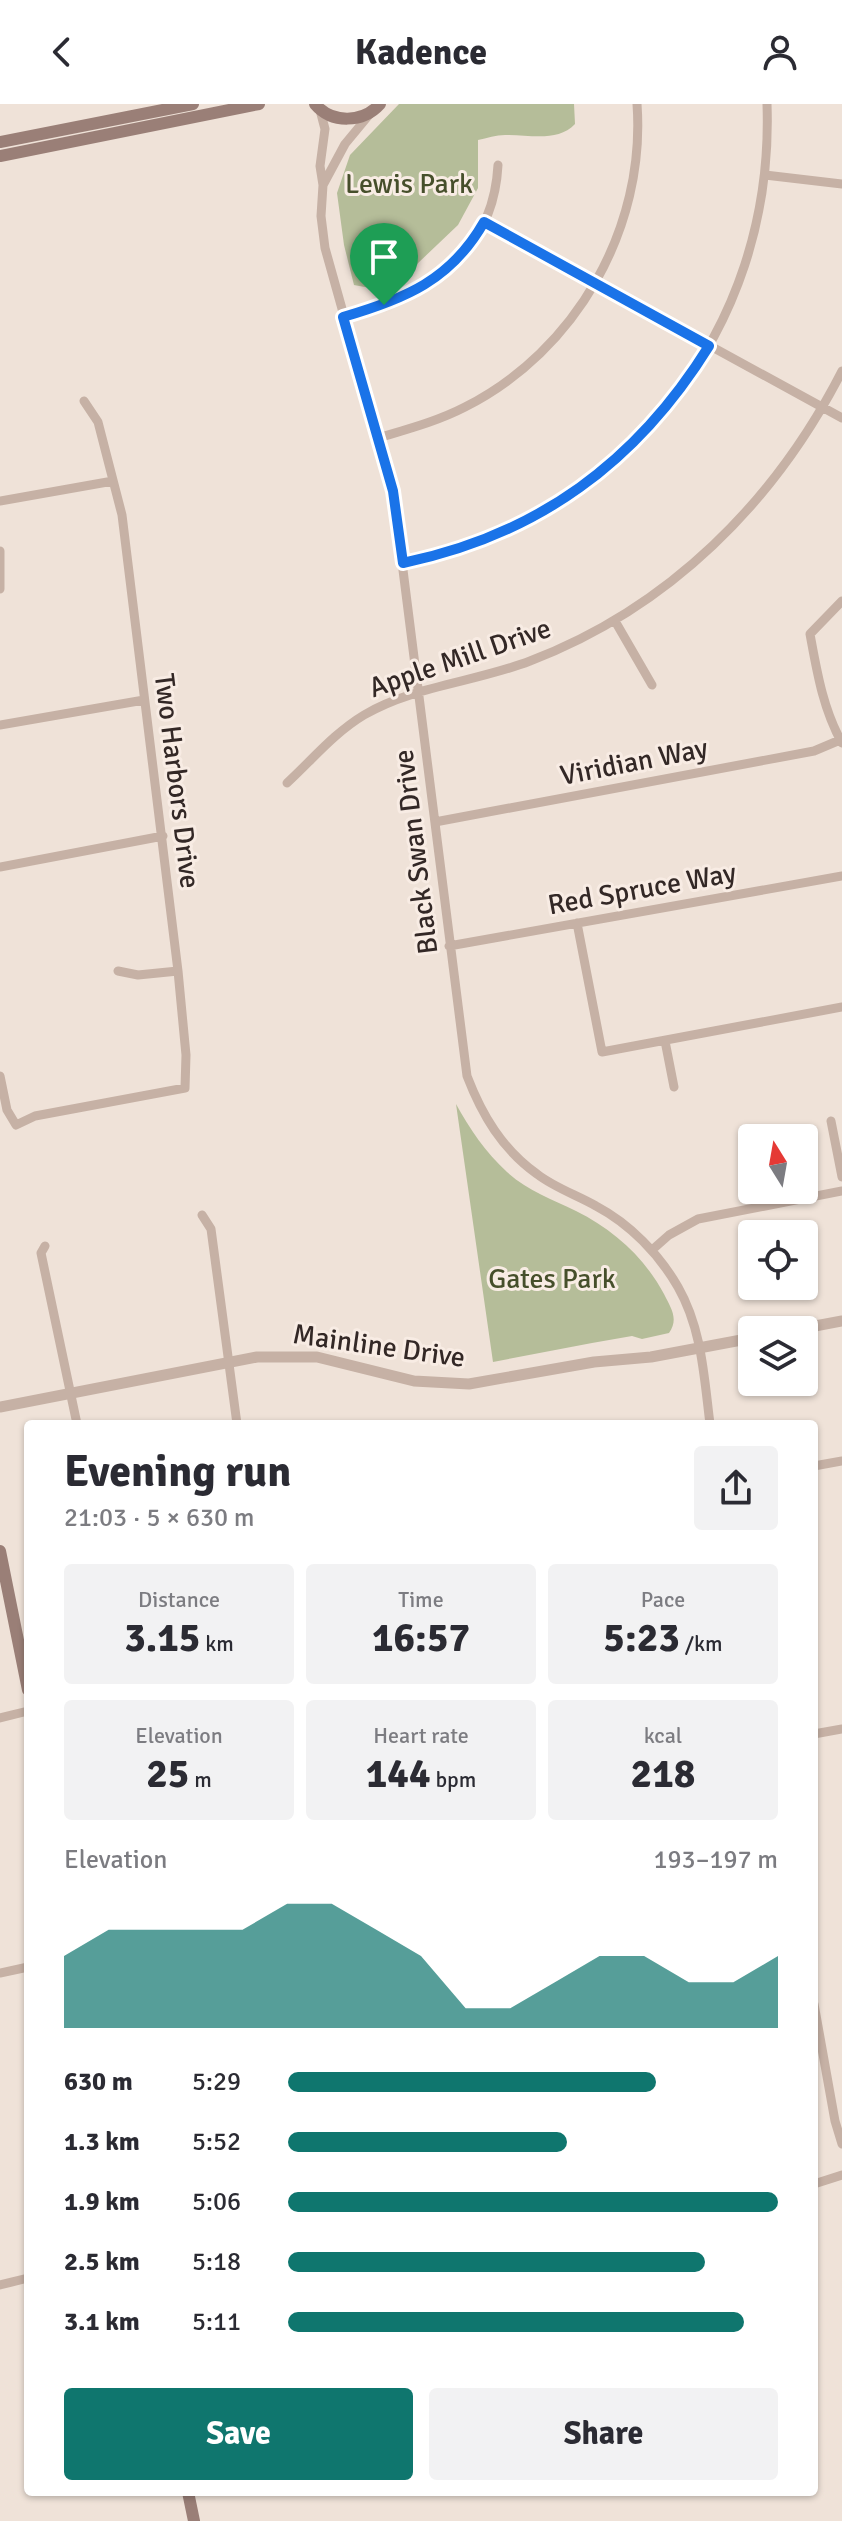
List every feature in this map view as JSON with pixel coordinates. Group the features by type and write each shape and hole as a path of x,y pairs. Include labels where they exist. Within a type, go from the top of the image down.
{"main road":[{"path":"0,142 193,104"},
{"path":"0,156 259,104"},
{"path":"318,107 340,119 354,119 369,115 380,104"},
{"path":"0,1551 24,1670"},
{"path":"189,2496 194,2521"}],"street":[{"path":"378,438 433,421 504,384 555,338 577,312 611,253 630,199 638,142 637,104"},
{"path":"403,563 468,546 505,531 586,484 617,459 664,411 709,346 742,275 753,238 765,175 767,104"},
{"name":"Black Swan Drive","path":"318,107 325,129 320,166 325,248 393,491 467,1076 488,1122 511,1153 538,1175 608,1213 636,1234 652,1250 679,1288 700,1348 709,1420"},
{"name":"Black Swan Drive","path":"323,185 345,144 369,115"},
{"path":"343,317 384,305 424,286 459,258 484,222 494,194 498,165"},
{"path":"765,175 842,184"},
{"path":"484,222 842,418"},
{"name":"Apple Mill Drive","path":"287,783 339,732 377,708 419,692 460,684 518,666 561,649 615,621 661,590 720,541 772,484 823,408 842,371"},
{"name":"Two Harbors Drive","path":"0,1076 7,1110 16,1125 35,1116 185,1088 186,1055 178,971 122,515 98,422 84,401"},
{"path":"0,501 113,481"},
{"path":"0,551 0,589"},
{"path":"841,742 821,693 810,634 842,601"},
{"path":"615,621 652,685"},
{"path":"0,725 144,700"},
{"name":"Viridian Way","path":"435,822 814,751 841,742"},
{"path":"0,867 163,836"},
{"name":"Red Spruce Way","path":"449,946 842,876"},
{"path":"577,923 602,1052 842,1007"},
{"path":"118,971 138,975 178,971"},
{"path":"665,1041 674,1087"},
{"path":"831,1121 842,1177"},
{"path":"652,1250 669,1235 698,1219 842,1191"},
{"path":"202,1215 211,1229 236,1420"},
{"path":"45,1246 41,1253 76,1420"},
{"path":"818,1326 842,1321"},
{"name":"Mainline Drive","path":"0,1407 229,1361 285,1355 317,1357 414,1381 469,1384 738,1341"},
{"path":"818,1465 842,1461"},
{"path":"0,1718 24,1712"},
{"path":"818,1733 842,1729"},
{"path":"0,1973 24,1968"},
{"path":"818,2045 842,2144"},
{"path":"818,2183 842,2175"},
{"path":"0,2285 24,2279"}],"green space":[{"name":"Lewis Park","path":"399,104 574,104 575,124 551,136 502,135 478,140 478,188 458,225 416,265 370,288 354,285 344,245 337,193 350,155"},
{"name":"Gates Park","path":"456,1104 478,1140 515,1179 603,1227 637,1256 656,1281 671,1309 674,1318 669,1333 642,1339 632,1336 493,1362"}],"route":[{"path":"484,222 709,346 664,411 637,441 586,484 529,520 505,531 468,546 403,563 393,491 343,317 384,305 424,286 439,275 459,258 484,222"}]}
